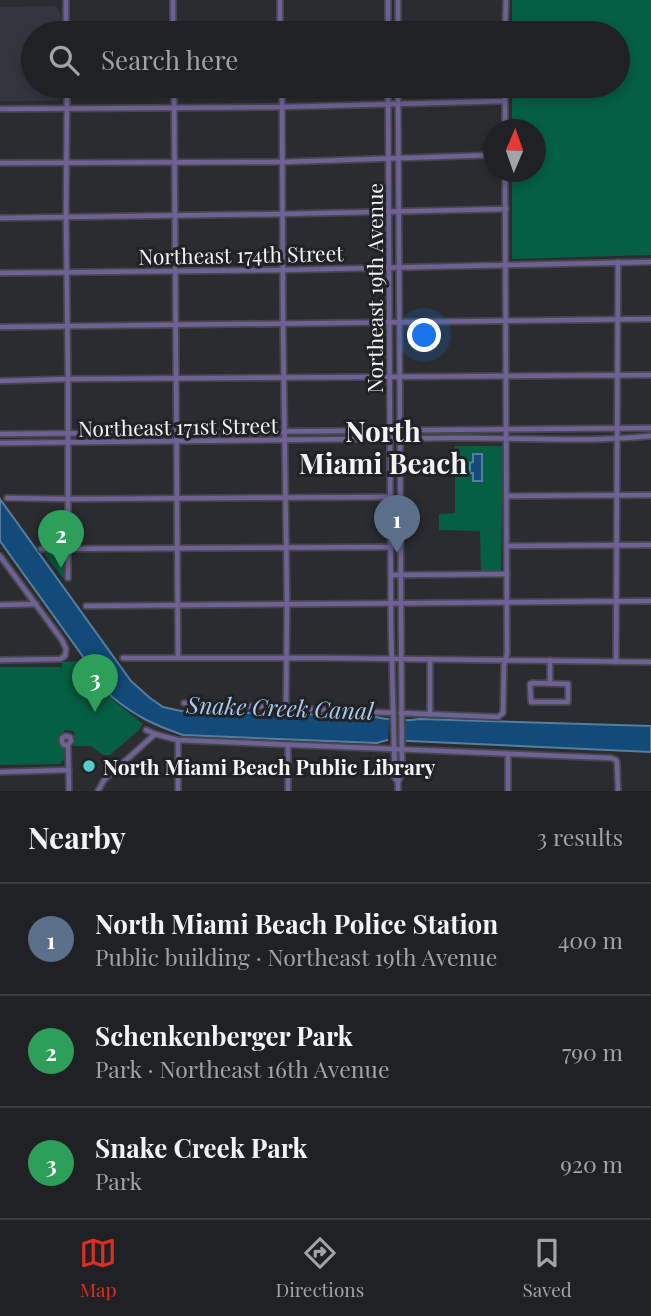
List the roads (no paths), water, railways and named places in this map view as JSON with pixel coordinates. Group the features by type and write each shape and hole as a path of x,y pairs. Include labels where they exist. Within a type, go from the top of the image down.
{"street":[{"path":"66,0 66,21"},
{"path":"173,0 173,21"},
{"path":"280,0 280,21"},
{"path":"388,0 388,21"},
{"path":"398,0 398,21"},
{"path":"505,21 506,0"},
{"path":"67,98 68,578"},
{"path":"174,98 178,658"},
{"path":"282,98 286,708"},
{"name":"Northeast 19th Avenue","path":"388,98 393,749 395,778 398,782"},
{"name":"Northeast 19th Avenue","path":"398,791 402,773 399,98"},
{"path":"0,109 282,107 505,101 505,119"},
{"path":"0,163 283,162 483,155"},
{"path":"401,713 498,717 504,711 507,574 505,182"},
{"path":"0,218 506,209"},
{"path":"616,662 618,262"},
{"name":"Northeast 174th Street","path":"0,273 651,262"},
{"path":"0,327 651,319"},
{"path":"0,381 651,374"},
{"name":"Northeast 171st Street","path":"0,434 651,428"},
{"path":"311,431 312,440"},
{"path":"354,431 355,439"},
{"name":"Northeast 171st Street","path":"0,443 651,436"},
{"path":"390,456 400,455"},
{"path":"506,496 651,495"},
{"path":"7,498 390,497"},
{"path":"390,519 401,519"},
{"path":"507,546 651,545"},
{"path":"41,549 391,547"},
{"path":"0,556 66,649 65,656 60,659 0,660"},
{"path":"391,575 507,574"},
{"path":"86,606 651,601"},
{"path":"0,605 36,604"},
{"path":"123,658 651,662"},
{"path":"430,659 430,714"},
{"path":"550,660 550,683"},
{"path":"531,683 550,683 568,684 568,702 531,702 531,683"},
{"path":"184,703 393,713"},
{"path":"146,730 178,740 611,758 616,760 618,791"},
{"path":"98,791 104,780 155,734"},
{"path":"178,740 178,791"},
{"path":"68,745 69,791"},
{"path":"288,745 288,791"},
{"path":"508,754 508,791"},
{"path":"0,772 69,770"}],"water":[{"path":"473,454 482,454 482,481 473,481 473,473 470,473"},
{"name":"Snake Creek Canal","path":"0,499 131,681 163,707 181,711 372,716 401,720 651,726 651,752 387,740 377,743 183,735 163,728 112,697 0,541"}],"place":[{"name":"North Miami Beach Police Station","path":"397,553"},
{"name":"Schenkenberger Park","path":"61,568"},
{"name":"Snake Creek Park","path":"95,712"},
{"name":"North Miami Beach Public Library","path":"89,766"}],"district":[{"name":"North Miami Beach","path":"383,446"}]}
